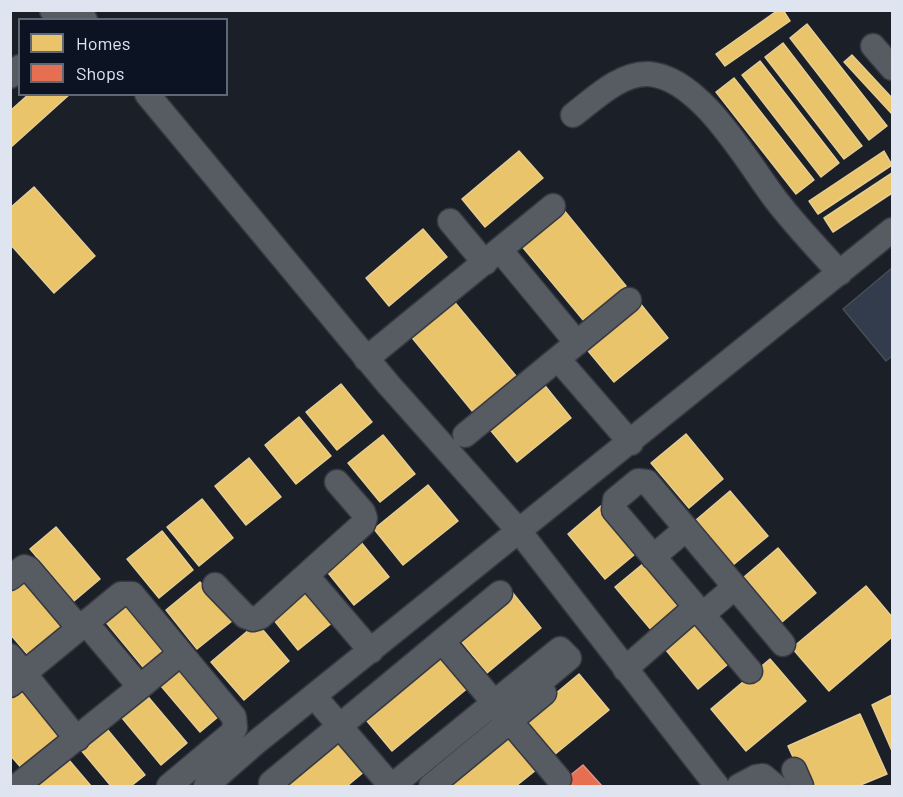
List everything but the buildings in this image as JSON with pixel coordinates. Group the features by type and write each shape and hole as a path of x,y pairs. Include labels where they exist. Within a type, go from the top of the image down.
{"street":[{"path":"873,46 892,68"},
{"path":"573,115 627,78 648,74 674,81 703,106 746,156 776,199 840,273"},
{"path":"149,96 366,359 519,531 717,786"},
{"path":"366,359 553,206"},
{"path":"450,221 493,257 578,343"},
{"path":"206,786 314,696 631,443 892,230"},
{"path":"465,435 629,300"},
{"path":"558,359 631,443"},
{"path":"603,465 626,490"},
{"path":"750,671 614,510 615,500 626,490 638,481 647,483 783,644"},
{"path":"215,585 245,616 253,619 261,617 358,530 365,518 337,482"},
{"path":"653,556 686,529"},
{"path":"10,578 22,569 29,568 140,687"},
{"path":"308,576 371,651"},
{"path":"625,669 699,611 735,587"},
{"path":"77,739 15,671 82,625 121,594 129,592 234,717 235,722 231,734 169,786"},
{"path":"274,786 271,783 500,593"},
{"path":"521,698 600,634"},
{"path":"442,641 559,779"},
{"path":"430,786 560,649 569,658"},
{"path":"13,786 77,739 181,653"},
{"path":"314,696 391,786 502,712"},
{"path":"739,786 763,776 775,786"}]}
